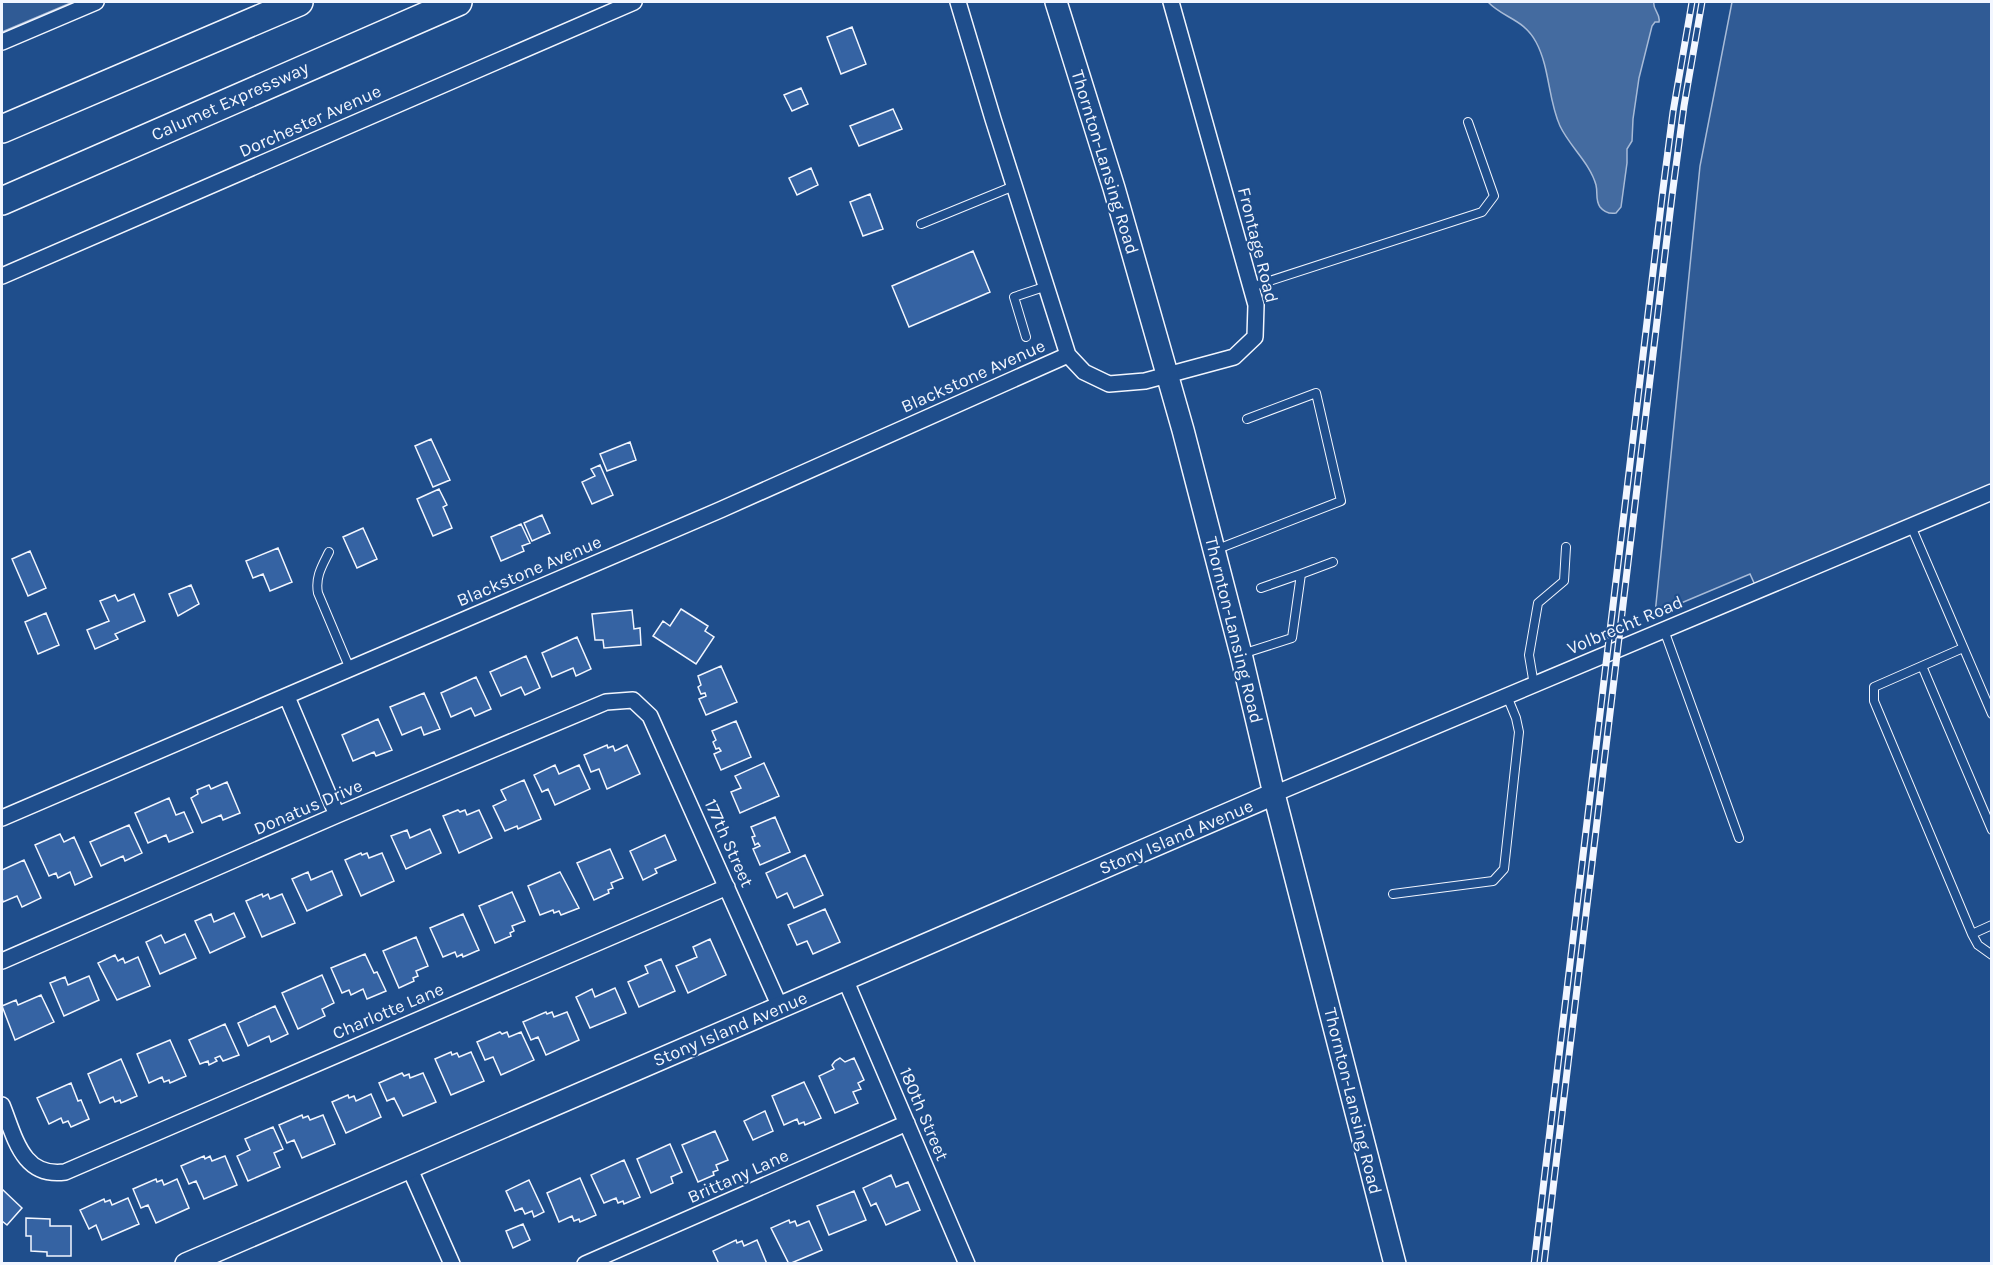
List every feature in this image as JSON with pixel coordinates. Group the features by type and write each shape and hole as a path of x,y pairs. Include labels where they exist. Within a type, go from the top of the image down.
{"highway":[{"path":"2,129 299,2"},
{"name":"Calumet Expressway","path":"2,201 458,2"}],"street":[{"path":"2,42 96,2"},
{"name":"Dorchester Avenue","path":"2,276 633,2"},
{"path":"958,2 1068,355"},
{"name":"Thornton-Lansing Road","path":"1056,2 1114,188 1168,374 1395,1263"},
{"name":"Frontage Road","path":"1068,355 1084,372 1109,384 1145,381 1234,357 1255,337 1256,305 1171,2"},
{"name":"Blackstone Avenue","path":"2,818 720,510 1068,355"},
{"name":"Volbrecht Road","path":"1274,794 1992,492"},
{"path":"287,697 337,815"},
{"name":"Donatus Drive","path":"2,961 337,815 606,702 633,700"},
{"name":"177th Street","path":"633,700 650,716 780,1008"},
{"name":"Stony Island Avenue","path":"186,1263 1274,794"},
{"name":"Charlotte Lane","path":"2,1105 28,1161 39,1170 52,1173 65,1172 727,887"},
{"name":"180th Street","path":"845,979 967,1263"},
{"name":"Brittany Lane","path":"585,1263 907,1123"},
{"path":"409,1167 452,1263"}],"lane":[{"path":"1251,287 1482,212 1494,196 1468,122"},
{"path":"921,224 1014,186"},
{"path":"1026,337 1014,297 1047,286"},
{"path":"1214,550 1341,501 1316,393 1247,419"},
{"path":"1911,526 1992,714"},
{"path":"1534,685 1529,655 1538,603 1564,581 1566,548"},
{"path":"329,552 316,582 350,669"},
{"path":"1261,588 1333,562"},
{"path":"1241,654 1292,638 1301,574"},
{"path":"1664,630 1739,838"},
{"path":"1963,648 1874,687 1874,701 1972,933 1978,945 1992,955"},
{"path":"1922,666 1992,830"},
{"path":"1393,894 1493,881 1504,870 1519,732 1507,696"},
{"path":"1972,933 1992,925"}],"shaded area":[{"path":"2,2 73,2 2,32"},
{"path":"1488,2 1654,2 1659,22 1655,22 1652,26 1639,78 1632,141 1627,149 1621,207 1616,213 1607,212 1600,207 1593,177 1560,126 1553,106 1544,62 1536,42 1526,28"},
{"path":"1732,2 1991,2 1991,496 1760,596 1750,574 1655,614 1700,166"}],"building":[{"path":"852,27 866,64 841,74 827,37"},
{"path":"801,88 808,104 792,111 784,95"},
{"path":"893,109 902,129 859,146 850,126"},
{"path":"811,168 818,185 797,195 789,178"},
{"path":"870,194 883,229 863,236 850,202"},
{"path":"973,251 990,292 909,327 892,286"},
{"path":"431,439 450,480 433,487 415,446"},
{"path":"630,442 636,460 607,471 600,454"},
{"path":"600,465 613,495 592,504 582,482 595,476 591,469"},
{"path":"439,489 447,505 443,507 452,528 433,536 417,499"},
{"path":"542,515 550,533 532,541 524,523"},
{"path":"521,524 530,543 522,546 524,551 501,561 491,537"},
{"path":"363,528 377,559 357,568 343,537"},
{"path":"278,548 292,582 270,591 263,574 253,578 246,561"},
{"path":"30,551 46,588 28,596 12,559"},
{"path":"191,585 199,604 178,616 169,594"},
{"path":"134,594 145,621 115,634 118,639 95,649 87,630 109,621 100,601 115,595 118,601"},
{"path":"681,609 708,626 705,631 714,637 696,664 653,636 663,621 670,626"},
{"path":"632,610 634,629 640,628 641,645 604,648 603,640 595,640 592,614"},
{"path":"46,613 59,645 38,654 25,622"},
{"path":"577,637 591,669 576,676 573,668 552,677 542,653"},
{"path":"526,656 540,688 525,695 521,687 501,696 490,672"},
{"path":"721,666 737,702 706,715 699,699 706,696 705,693 701,694 698,687 701,685 698,676"},
{"path":"476,677 491,709 475,716 471,708 451,717 441,693"},
{"path":"424,693 440,729 424,735 421,727 402,735 390,707"},
{"path":"378,719 392,750 376,756 374,752 353,761 342,735"},
{"path":"736,721 751,757 721,770 714,754 721,751 719,748 716,749 713,742 716,740 712,731"},
{"path":"607,745 608,748 613,746 615,751 627,745 640,774 607,789 599,769 591,772 584,755"},
{"path":"764,763 779,796 740,813 731,792 741,788 735,776"},
{"path":"555,765 559,774 579,765 590,789 555,805 548,789 542,792 534,775"},
{"path":"524,780 541,819 518,829 517,826 505,831 493,806 506,800 501,790"},
{"path":"227,782 240,813 223,820 221,815 202,823 191,798 198,794 197,790 209,785 211,789"},
{"path":"169,798 176,815 184,812 193,832 169,842 166,835 148,843 135,813"},
{"path":"458,810 460,812 465,810 467,815 479,810 492,838 459,853 443,816"},
{"path":"775,817 790,852 760,865 753,849 760,846 758,843 755,845 752,837 755,836 751,827"},
{"path":"129,825 142,853 125,861 123,856 101,866 90,842"},
{"path":"430,829 441,853 406,869 391,836 407,830 410,838"},
{"path":"60,834 64,842 74,837 92,877 75,885 70,872 58,878 56,873 49,876 35,845"},
{"path":"665,835 676,860 655,869 657,873 643,880 630,851"},
{"path":"610,849 623,878 611,883 613,888 608,890 609,893 594,900 577,863"},
{"path":"361,853 362,855 367,853 369,858 382,853 394,881 361,896 345,860"},
{"path":"805,855 823,895 794,908 787,893 777,898 766,873"},
{"path":"24,860 41,898 22,907 17,896 3,902 2,870"},
{"path":"332,871 342,895 307,911 292,879 308,872 311,880"},
{"path":"560,872 579,908 561,915 559,911 554,913 553,910 540,915 528,886"},
{"path":"512,892 525,921 512,926 514,931 510,933 511,936 495,943 479,906"},
{"path":"262,894 263,897 268,894 270,899 282,894 295,923 262,937 246,901"},
{"path":"825,909 840,942 813,954 807,941 797,945 788,925"},
{"path":"234,913 245,937 210,953 195,921 211,914 214,922"},
{"path":"463,914 479,950 463,957 462,954 457,957 455,952 443,957 430,928"},
{"path":"185,934 196,958 160,974 146,942 161,935 165,943"},
{"path":"416,937 428,966 416,971 418,976 413,978 414,981 399,988 383,951"},
{"path":"710,939 726,975 688,993 676,966 697,957 693,947"},
{"path":"365,954 386,991 367,999 363,989 351,995 349,990 342,993 331,968"},
{"path":"115,955 118,961 123,958 125,963 138,957 150,986 117,1000 98,963"},
{"path":"661,959 675,991 639,1007 628,982 648,973 645,966"},
{"path":"322,975 334,1003 322,1009 325,1016 298,1029 282,993"},
{"path":"89,976 99,1000 64,1016 50,983 65,977 68,985"},
{"path":"615,988 626,1013 590,1028 576,997 592,989 595,997"},
{"path":"41,995 54,1022 15,1040 2,1006 16,1000 18,1005"},
{"path":"275,1006 288,1034 271,1042 269,1036 248,1046 238,1023"},
{"path":"546,1012 547,1014 552,1012 554,1017 567,1012 579,1040 546,1055 538,1037 531,1040 523,1022"},
{"path":"225,1024 239,1055 223,1061 220,1056 215,1058 217,1061 209,1065 208,1061 200,1064 189,1040"},
{"path":"500,1032 502,1034 507,1032 509,1037 521,1032 534,1060 501,1075 493,1057 485,1060 477,1042"},
{"path":"170,1040 186,1076 170,1083 169,1080 164,1082 162,1077 149,1083 137,1054"},
{"path":"451,1052 452,1055 457,1053 459,1057 471,1052 484,1081 451,1095 435,1059"},
{"path":"840,1058 845,1062 854,1058 864,1080 858,1083 861,1089 853,1092 858,1103 835,1113 819,1076 834,1069 832,1065"},
{"path":"121,1059 137,1096 121,1103 120,1100 115,1102 113,1097 100,1103 88,1074"},
{"path":"402,1073 404,1076 409,1074 410,1078 423,1073 436,1102 403,1116 394,1098 387,1101 379,1083"},
{"path":"804,1082 821,1118 805,1125 804,1122 799,1124 797,1119 784,1125 772,1096"},
{"path":"71,1083 89,1119 71,1127 68,1121 63,1123 61,1118 49,1124 37,1098"},
{"path":"371,1094 381,1117 346,1133 332,1102 348,1095 349,1098 354,1096 356,1101"},
{"path":"765,1111 773,1131 753,1140 744,1121"},
{"path":"302,1115 303,1118 308,1116 310,1120 323,1115 335,1144 302,1158 294,1140 287,1143 279,1125"},
{"path":"273,1127 283,1149 274,1153 280,1167 248,1181 237,1156 250,1150 245,1139"},
{"path":"715,1131 728,1160 716,1165 718,1170 713,1172 714,1175 698,1182 682,1145"},
{"path":"670,1144 682,1172 671,1177 673,1183 651,1193 637,1159"},
{"path":"204,1156 205,1159 210,1156 212,1161 225,1156 237,1185 204,1199 196,1181 189,1184 181,1166"},
{"path":"624,1160 640,1197 624,1204 623,1201 618,1203 616,1198 604,1203 591,1175"},
{"path":"891,1175 896,1187 908,1182 920,1210 886,1225 876,1203 871,1206 863,1188"},
{"path":"580,1178 596,1215 580,1222 579,1219 574,1221 572,1216 559,1222 547,1193"},
{"path":"156,1179 157,1182 162,1180 164,1185 177,1179 189,1208 156,1223 148,1205 141,1208 133,1189"},
{"path":"529,1180 544,1212 534,1217 532,1211 525,1214 522,1208 515,1211 506,1191"},
{"path":"2,1189 22,1208 7,1225 2,1221"},
{"path":"854,1191 866,1220 829,1235 817,1206"},
{"path":"128,1198 139,1224 102,1240 96,1225 89,1229 80,1210 104,1199 105,1202 110,1200 112,1205"},
{"path":"26,1218 50,1219 50,1226 71,1226 71,1256 47,1256 47,1252 31,1251 31,1236 26,1236"},
{"path":"789,1220 790,1223 795,1221 797,1226 809,1221 822,1250 789,1264 771,1228"},
{"path":"523,1224 530,1240 513,1248 506,1231"},
{"path":"736,1240 737,1243 742,1241 744,1246 757,1240 767,1264 719,1264 713,1251"}],"railway":[{"path":"1534,1264 1662,197 1673,112 1692,2"},
{"path":"1544,1264 1672,196 1684,106 1702,2"}]}
